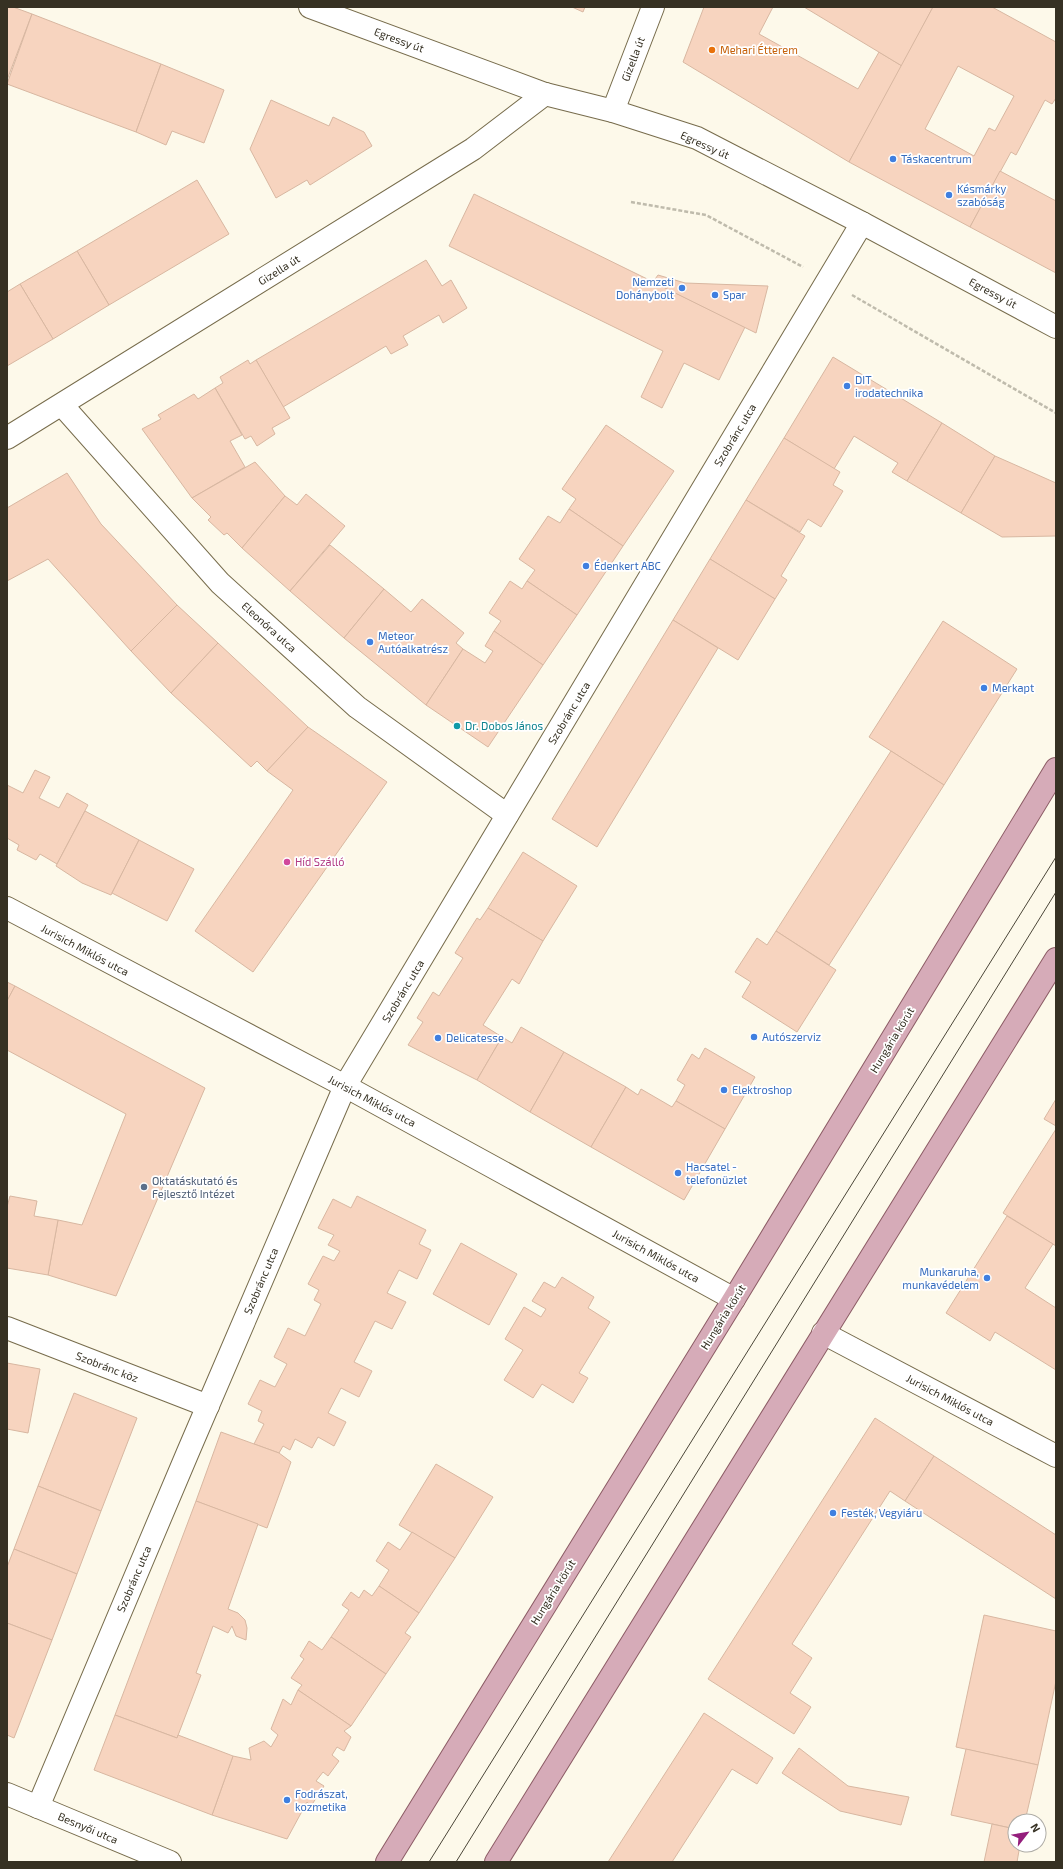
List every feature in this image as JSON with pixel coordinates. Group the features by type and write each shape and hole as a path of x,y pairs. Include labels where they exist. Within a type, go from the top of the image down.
{"main road":[{"name":"Hungária körút","path":"387,1862 734,1299 1056,769"},
{"path":"496,1862 1056,958"}],"street":[{"name":"Egressy út","path":"310,7 545,94 613,110 697,138 862,223 1056,327"},
{"name":"Gizella út","path":"613,110 653,7"},
{"name":"Gizella út","path":"7,438 473,150 545,94"},
{"name":"Szobránc utca","path":"38,1807 345,1086 862,223"},
{"name":"Eleonóra utca","path":"62,405 220,583 357,707 507,816"},
{"name":"Jurisich Miklós utca","path":"7,908 345,1086 734,1299"},
{"name":"Szobránc köz","path":"7,1328 208,1406"},
{"name":"Jurisich Miklós utca","path":"823,1333 1056,1456"},
{"name":"Besnyői utca","path":"7,1794 170,1862"}],"building":[{"path":"7,7 13,7 32,14 7,80"},
{"path":"572,7 585,7 583,12"},
{"path":"704,7 773,7 759,34 858,89 879,52 902,66 849,162 683,62"},
{"path":"804,7 933,7 902,66"},
{"path":"933,7 992,7 1056,42 1056,98 1052,104 1045,100 1016,155 1011,152 970,227 849,162","holes":["958,66 1014,96 995,131 989,128 974,156 925,129"]},
{"path":"32,14 161,64 136,132 7,84"},
{"path":"161,64 224,90 204,143 172,131 166,145 136,132"},
{"path":"271,100 329,126 333,117 364,132 372,146 310,185 307,180 276,198 250,149"},
{"path":"1000,171 1056,201 1056,273 970,227"},
{"path":"197,180 229,234 109,305 77,251"},
{"path":"474,194 745,327 719,380 684,363 662,408 641,397 663,351 449,246"},
{"path":"77,251 109,305 53,339 20,284"},
{"path":"426,260 442,286 451,280 467,308 443,323 439,315 403,336 408,345 391,354 386,346 283,407 256,360"},
{"path":"658,275 685,283 768,286 756,333 653,282"},
{"path":"20,284 53,339 7,366 7,292"},
{"path":"833,357 942,423 907,481 892,472 898,463 854,436 834,469 784,438"},
{"path":"248,360 250,364 256,360 290,418 272,428 275,434 257,446 251,436 245,439 215,388 223,383 220,377"},
{"path":"215,388 242,435 230,441 245,467 192,498 142,429 161,419 158,415 194,394 198,399"},
{"path":"942,423 995,456 961,513 907,481"},
{"path":"606,425 674,471 623,546 569,509 576,499 562,489"},
{"path":"784,438 840,472 833,485 843,491 821,527 808,519 800,532 746,500"},
{"path":"995,456 1056,483 1056,536 1002,537 961,513"},
{"path":"255,462 285,496 242,548 227,533 224,535 208,520 211,517 192,498"},
{"path":"67,473 101,524 177,605 131,651 48,559 7,581 7,508"},
{"path":"306,494 345,526 290,591 242,548 285,496 297,505"},
{"path":"746,500 805,536 781,576 787,580 775,599 710,559"},
{"path":"569,509 623,546 577,615 527,581 535,570 519,559 548,516 560,523"},
{"path":"330,545 384,589 344,638 290,591"},
{"path":"710,559 775,599 738,660 673,620"},
{"path":"510,581 522,589 527,581 577,615 543,665 494,631 501,621 489,613"},
{"path":"384,589 411,612 422,599 464,633 456,643 463,649 426,705 344,638"},
{"path":"177,605 218,643 171,693 131,651"},
{"path":"673,620 718,648 597,847 552,819"},
{"path":"943,621 1017,669 944,785 869,737"},
{"path":"494,631 543,665 488,747 426,705 463,649 485,663 493,651 485,646"},
{"path":"218,643 308,727 267,771 257,761 251,767 171,693"},
{"name":"Híd Szálló","path":"308,727 387,782 253,972 195,931 293,790 267,771"},
{"path":"891,751 944,785 829,965 776,931"},
{"path":"35,770 50,777 39,798 59,808 67,793 88,805 57,864 40,854 36,860 17,850 19,845 7,838 7,785 23,793"},
{"path":"85,811 139,840 111,895 82,883 56,866"},
{"path":"139,840 194,869 167,921 112,893"},
{"path":"523,852 577,886 543,941 488,908"},
{"path":"488,908 543,941 519,984 512,979 483,1025 502,1037 477,1080 408,1045 423,1022 417,1018 433,992 439,996 463,958 455,953 477,918 480,920"},
{"path":"776,931 836,970 797,1032 742,997 751,982 735,972 757,938 767,945"},
{"path":"7,982 15,986 7,1001"},
{"path":"15,986 205,1088 116,1296 48,1275 58,1220 82,1225 126,1114 7,1050 7,1001"},
{"path":"521,1027 564,1052 530,1112 477,1080 502,1037 512,1043"},
{"path":"705,1048 755,1077 725,1129 676,1101 685,1085 677,1080 692,1054 699,1059"},
{"path":"564,1052 626,1087 591,1147 530,1112"},
{"path":"626,1087 638,1095 641,1089 672,1107 676,1101 725,1129 684,1200 591,1147"},
{"path":"1056,1099 1056,1126 1044,1119"},
{"path":"1056,1129 1056,1246 1003,1213"},
{"path":"10,1196 37,1201 34,1216 58,1220 48,1275 7,1268 7,1207"},
{"path":"357,1196 426,1230 419,1244 431,1250 417,1279 399,1270 387,1293 406,1302 392,1329 375,1321 354,1362 372,1371 359,1397 341,1388 328,1413 346,1422 334,1446 318,1437 312,1448 295,1439 290,1450 283,1446 279,1453 254,1444 264,1424 258,1421 262,1411 248,1404 260,1380 275,1387 287,1364 274,1357 288,1328 305,1336 321,1304 314,1300 319,1290 308,1284 323,1256 334,1261 340,1251 328,1245 334,1235 318,1228 333,1199 351,1208"},
{"path":"1007,1216 1053,1244 1025,1288 1056,1308 1056,1370 995,1332 990,1341 946,1313"},
{"path":"461,1243 517,1274 489,1325 433,1294"},
{"path":"562,1277 594,1297 588,1308 610,1322 579,1373 588,1378 573,1403 542,1384 533,1398 504,1380 523,1350 505,1339 524,1307 541,1317 546,1309 532,1301 544,1282 555,1288"},
{"path":"7,1363 40,1369 28,1433 7,1429"},
{"path":"74,1393 137,1418 101,1511 38,1486"},
{"path":"875,1418 934,1456 905,1501 890,1491 792,1644 812,1658 790,1693 811,1707 794,1734 708,1679"},
{"path":"221,1432 279,1453 291,1462 267,1528 196,1501"},
{"path":"934,1456 1056,1535 1056,1599 905,1501"},
{"path":"436,1464 493,1497 455,1558 399,1525"},
{"path":"38,1486 101,1511 77,1574 14,1549"},
{"path":"196,1501 258,1524 228,1609 238,1613 245,1620 247,1628 246,1640 236,1636 232,1626 228,1633 213,1626 196,1673 201,1675 177,1738 115,1715"},
{"path":"412,1532 455,1558 419,1613 379,1586 389,1570 376,1561 388,1542 400,1550"},
{"path":"14,1549 77,1574 52,1640 7,1623 7,1567"},
{"path":"379,1586 419,1613 405,1633 411,1637 386,1674 331,1637 349,1610 342,1605 351,1592 359,1598 364,1590 372,1596"},
{"path":"984,1615 1056,1631 1056,1681 1038,1765 956,1747"},
{"path":"7,1623 52,1640 14,1738 7,1735"},
{"path":"331,1637 386,1674 351,1726 298,1690 302,1685 291,1678 304,1659 300,1656 309,1641 322,1650"},
{"path":"298,1690 351,1726 344,1731 351,1737 344,1751 337,1747 332,1755 339,1761 328,1776 323,1772 316,1781 324,1786 311,1806 307,1802 287,1839 212,1815 233,1756 251,1760 249,1748 264,1741 271,1747 278,1735 271,1729 283,1699 291,1705"},
{"path":"704,1713 773,1758 757,1784 732,1769 672,1862 608,1862"},
{"path":"115,1715 177,1738 178,1735 233,1756 212,1815 94,1770"},
{"path":"799,1748 848,1786 909,1797 901,1825 840,1811 782,1773"},
{"path":"966,1749 1038,1765 1027,1813 1007,1813 1007,1827 951,1815"},
{"path":"992,1824 1007,1827 1007,1853 1019,1853 1017,1862 984,1862"}],"tram line":[{"path":"429,1862 1056,857"},
{"path":"456,1862 1056,892"}],"place":[{"name":"Mehari Étterem","path":"712,50"},
{"name":"Táskacentrum","path":"893,159"},
{"name":"Késmárky szabóság","path":"949,195"},
{"name":"Nemzeti Dohánybolt","path":"682,288"},
{"name":"Spar","path":"715,295"},
{"name":"DIT irodatechnika","path":"847,386"},
{"name":"Édenkert ABC","path":"586,566"},
{"name":"Meteor Autóalkatrész","path":"370,642"},
{"name":"Merkapt","path":"984,688"},
{"name":"Dr. Dobos János","path":"457,726"},
{"name":"Híd Szálló","path":"287,862"},
{"name":"Autószerviz","path":"754,1037"},
{"name":"Delicatesse","path":"438,1038"},
{"name":"Elektroshop","path":"724,1090"},
{"name":"Hacsatel - telefonüzlet","path":"678,1173"},
{"name":"Oktatáskutató és Fejlesztő Intézet","path":"144,1187"},
{"name":"Munkaruha, munkavédelem","path":"987,1278"},
{"name":"Festék, Vegyiáru","path":"833,1513"},
{"name":"Fodrászat, kozmetika","path":"287,1800"}]}
